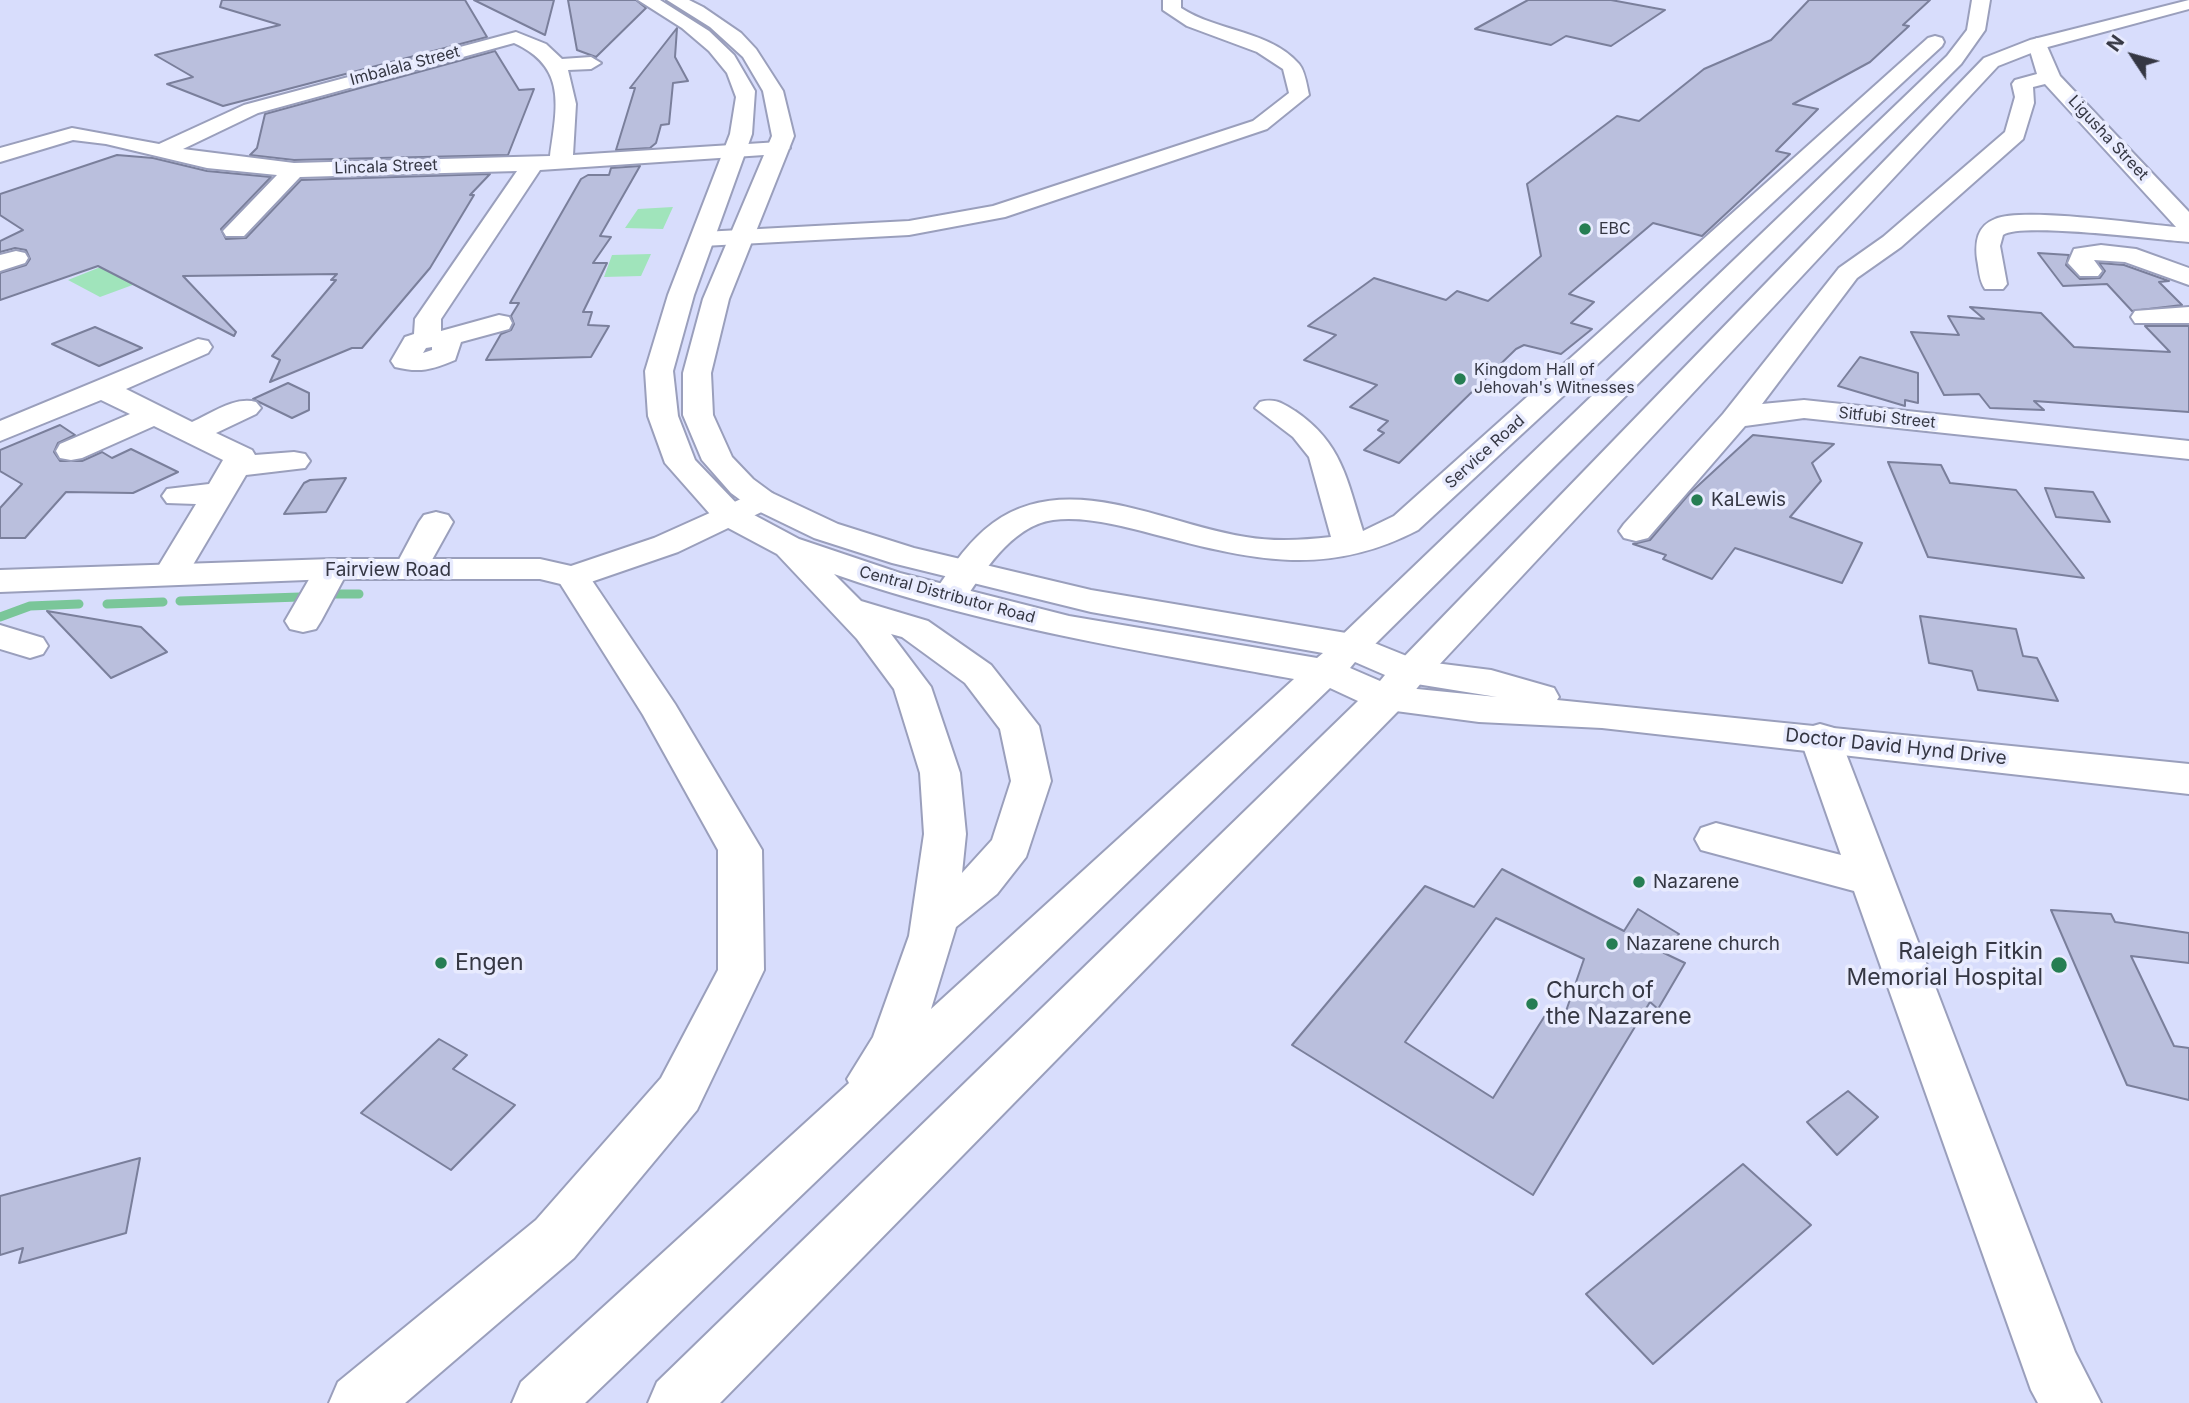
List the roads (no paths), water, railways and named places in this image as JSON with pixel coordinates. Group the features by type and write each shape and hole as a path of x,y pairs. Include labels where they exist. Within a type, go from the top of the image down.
{"main road":[{"name":"Central Distributor Road","path":"647,0 662,7 705,37 736,72 744,86 746,106 736,150 681,295 659,371 663,416 681,463 729,515 787,546 888,581 959,584"},
{"name":"Central Distributor Road","path":"676,0 728,33 762,67 781,109 783,136 716,299 696,373 698,415 718,460 742,486 761,500 826,531 1069,627 1339,659 1399,686"},
{"path":"703,239 909,228 997,212 1260,125 1299,95 1292,67 1260,47 1198,26 1172,10 1172,0"},
{"path":"678,1403 1399,686 1991,62 2028,36 2114,22 2189,4"},
{"path":"542,1403 1339,659 1954,60 1976,30 1986,7"},
{"name":"Ligusha Street","path":"2028,36 2049,76 2083,109 2189,226"},
{"name":"Imbalala Street","path":"159,152 251,109 516,37 547,53 553,62"},
{"name":"Service Road","path":"959,584 982,550 1006,529 1047,510 1111,513 1206,538 1264,549 1312,551 1379,537 1406,523 1935,41"},
{"path":"561,160 565,104 563,78 553,62 584,60"},
{"path":"1636,531 1734,420 1848,273 1892,242 2015,134 2015,121 2026,103 2026,91 2022,84 2049,76"},
{"name":"Lincala Street","path":"0,155 72,134 106,138 207,161 294,170 533,164 561,160 779,148"},
{"path":"587,159 592,149 611,137"},
{"path":"499,323 432,339 428,319 533,164"},
{"path":"235,231 294,170"},
{"path":"485,198 512,195"},
{"path":"1994,284 1988,246 1991,232 2002,224 2044,223 2189,235"},
{"path":"2089,271 2081,263 2083,254 2119,253 2133,254 2189,277"},
{"path":"2144,317 2189,315"},
{"path":"0,432 198,347"},
{"path":"102,389 179,433 227,469"},
{"path":"30,394 59,407"},
{"path":"71,451 179,433 235,405"},
{"path":"1270,408 1304,431 1324,456 1350,544"},
{"name":"Sitfubi Street","path":"1734,420 1759,413 1804,409 2189,450"},
{"path":"178,496 227,469 294,461"},
{"path":"170,575 227,469"},
{"name":"Fairview Road","path":"3,583 332,569 540,569 573,576 666,545 761,500"},
{"path":"411,569 436,522"},
{"path":"787,546 870,631 912,687 940,773 945,834 932,936 894,1046 852,1113"},
{"path":"303,621 332,569"},
{"path":"359,1403 555,1239 679,1094 741,970 740,850 661,713 573,576"},
{"path":"847,608 915,629 978,674 1019,726 1031,781 1011,846 981,882 935,918"},
{"name":"Doctor David Hynd Drive","path":"1399,686 1479,709 1602,715 2189,779"},
{"path":"1820,738 2052,1369 2071,1403"},
{"path":"1716,839 1871,879"}],"waterway":[{"path":"334,594 359,594"},
{"path":"180,601 300,597"},
{"path":"107,604 163,602"},
{"path":"0,617 30,606 79,604"}],"place":[{"name":"EBC","path":"1585,229"},
{"name":"Kingdom Hall of Jehovah's Witnesses","path":"1460,379"},
{"name":"KaLewis","path":"1697,500"},
{"name":"Nazarene","path":"1639,882"},
{"name":"Nazarene church","path":"1612,944"},
{"name":"Engen","path":"441,963"},
{"name":"Raleigh Fitkin Memorial Hospital","path":"2059,965"},
{"name":"Church of the Nazarene","path":"1532,1004"}]}
